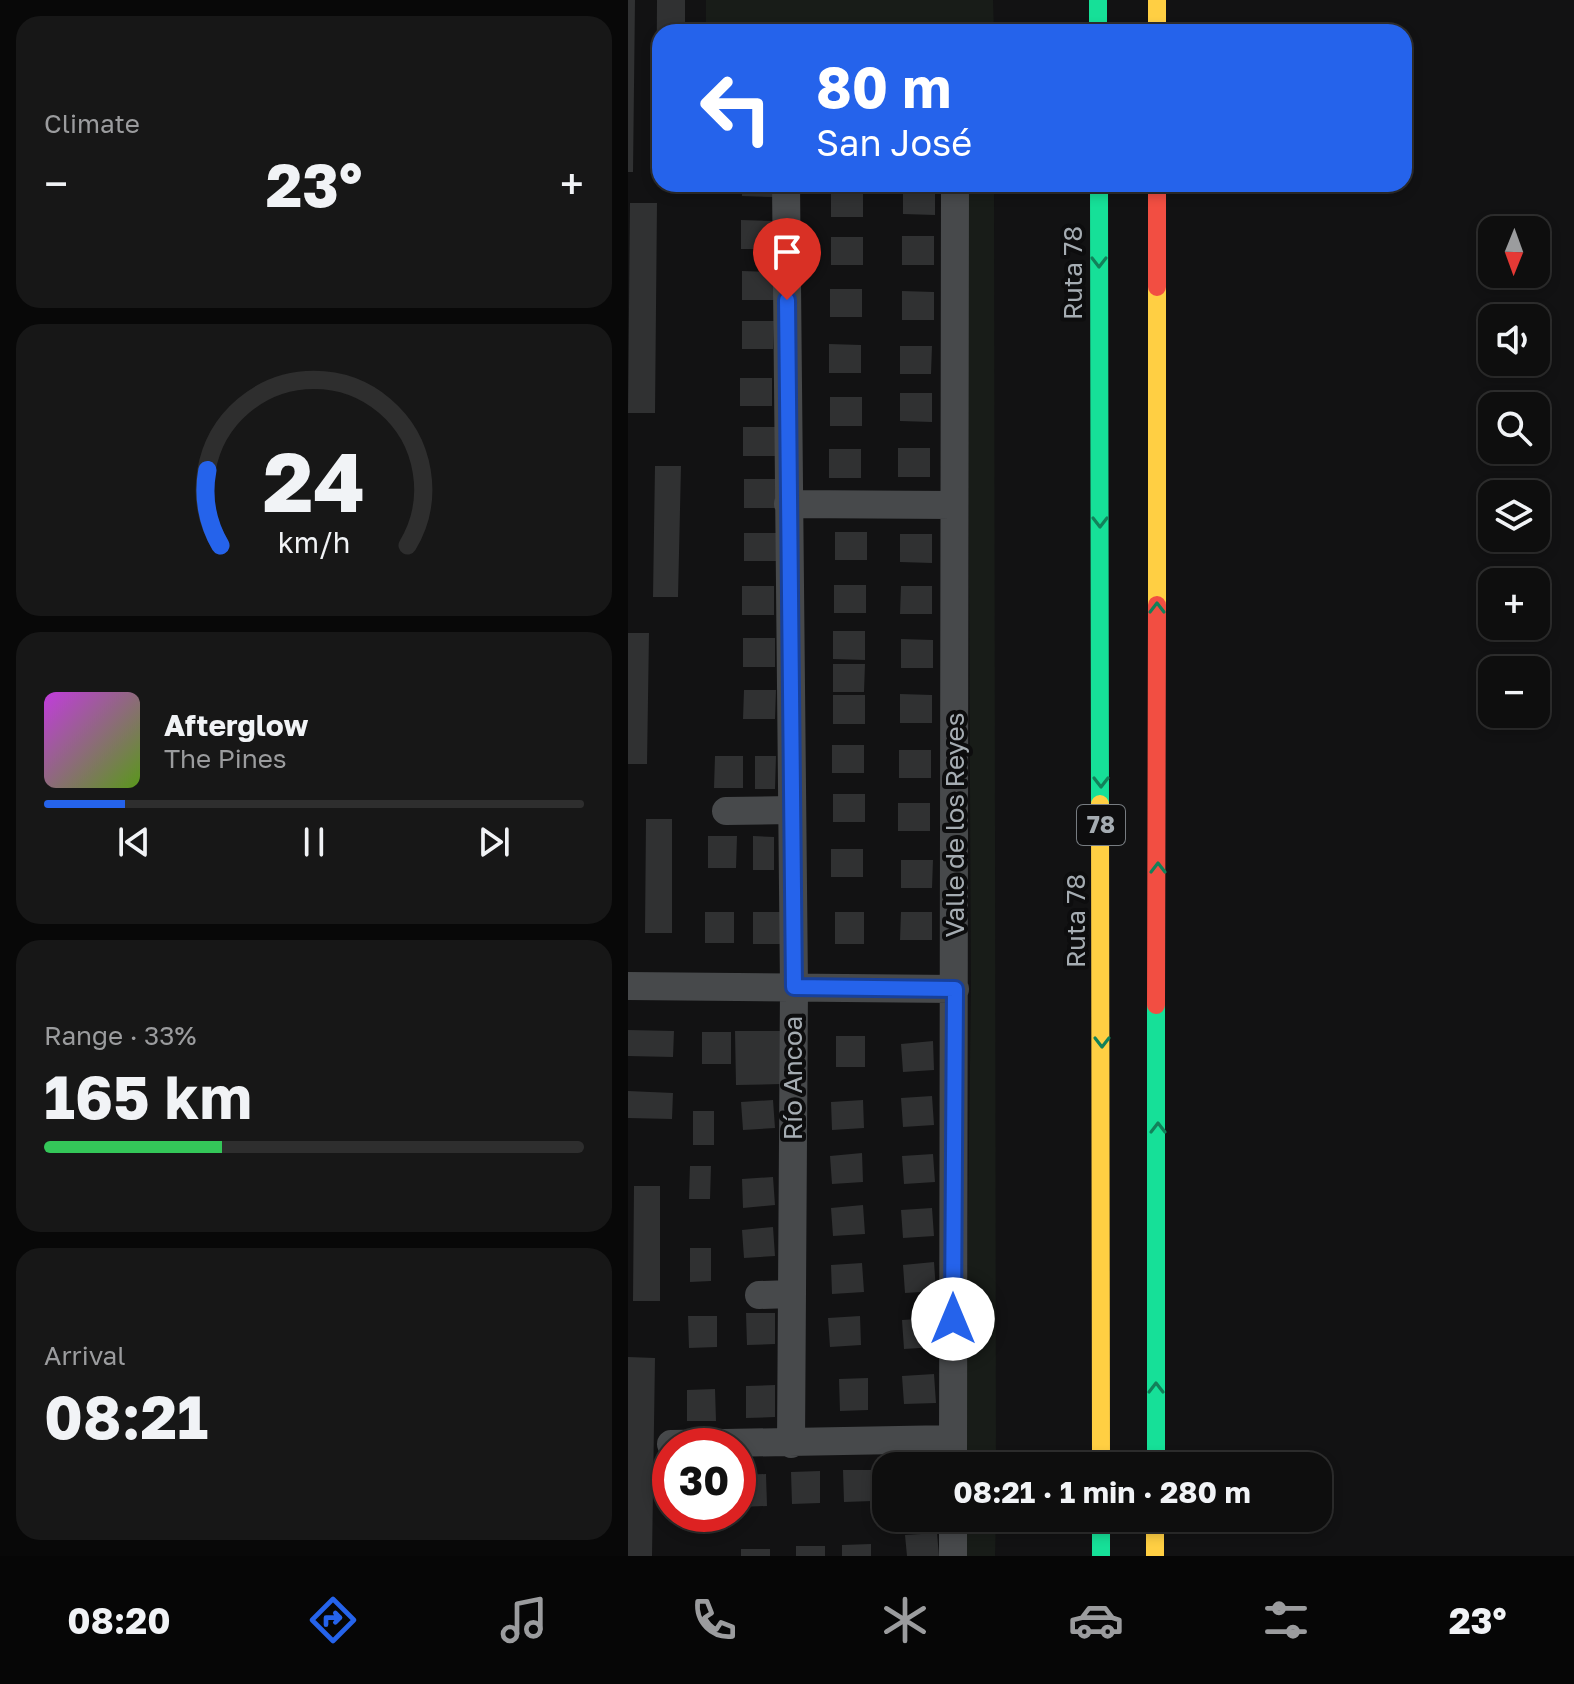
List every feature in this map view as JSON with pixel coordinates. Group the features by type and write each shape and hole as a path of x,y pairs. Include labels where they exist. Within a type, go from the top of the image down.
{"highway":[{"path":"1098,0 1098,24"},
{"path":"1157,0 1157,24"},
{"name":"Ruta 78","path":"1099,192 1101,1452"},
{"name":"78","path":"1156,1452 1157,192"},
{"path":"1101,1532 1101,1556"},
{"path":"1155,1532 1155,1556"}],"street":[{"name":"Río Ancoa","path":"786,192 794,987 791,1444"},
{"name":"Valle de los Reyes","path":"953,1452 955,192"},
{"path":"788,504 953,505"},
{"path":"726,811 791,810"},
{"path":"628,986 955,989"},
{"path":"759,1295 792,1294"},
{"path":"756,1444 935,1452"},
{"path":"953,1532 953,1556"}],"shaded area":[{"path":"706,0 993,0 994,24 706,24"},
{"path":"967,192 994,192 996,1452 965,1452 971,988"},
{"path":"966,1532 996,1532 995,1556 967,1556"}],"building":[{"path":"628,0 635,0 633,172 628,172"},
{"path":"657,0 685,0 685,24 657,24"},
{"path":"742,192 774,192 774,197 742,196"},
{"path":"831,192 863,192 863,217 831,217"},
{"path":"903,192 935,192 935,215 903,214"},
{"path":"630,203 657,203 655,413 628,413"},
{"path":"741,220 773,221 773,249 741,249"},
{"path":"902,236 934,236 934,265 902,265"},
{"path":"831,237 863,237 863,265 831,265"},
{"path":"742,271 774,272 774,300 742,300"},
{"path":"830,289 862,289 862,317 830,317"},
{"path":"902,291 934,292 934,320 902,320"},
{"path":"742,321 774,321 773,349 742,349"},
{"path":"829,344 861,345 861,373 829,373"},
{"path":"900,346 932,346 931,374 900,374"},
{"path":"740,378 772,378 772,406 740,406"},
{"path":"900,393 932,393 932,422 900,421"},
{"path":"830,397 862,397 862,426 830,426"},
{"path":"743,427 775,427 775,456 743,456"},
{"path":"898,448 930,448 930,477 898,477"},
{"path":"829,449 861,449 861,478 829,478"},
{"path":"655,466 681,466 678,597 653,597"},
{"path":"744,479 776,479 776,508 744,508"},
{"path":"835,532 867,532 867,560 835,560"},
{"path":"744,533 776,533 776,561 744,561"},
{"path":"900,534 932,534 932,563 900,562"},
{"path":"834,585 866,585 866,613 834,613"},
{"path":"742,586 774,586 774,615 742,615"},
{"path":"901,586 932,586 932,614 900,614"},
{"path":"833,631 865,631 865,660 833,659"},
{"path":"628,633 649,633 647,764 628,764"},
{"path":"743,638 775,638 775,667 743,667"},
{"path":"901,639 933,640 933,668 901,668"},
{"path":"833,664 865,664 864,692 833,692"},
{"path":"744,690 776,690 775,719 743,719"},
{"path":"900,694 932,695 932,723 900,723"},
{"path":"833,695 865,695 865,724 833,724"},
{"path":"832,745 864,745 864,773 832,773"},
{"path":"899,750 931,750 931,778 899,778"},
{"path":"715,756 743,756 743,788 714,788"},
{"path":"755,756 776,756 775,789 755,789"},
{"path":"833,794 865,794 865,822 833,822"},
{"path":"898,803 930,803 930,831 898,831"},
{"path":"646,819 672,819 672,933 645,933"},
{"path":"708,836 737,836 736,868 708,868"},
{"path":"753,836 774,837 774,870 753,870"},
{"path":"831,849 863,849 863,877 831,877"},
{"path":"901,860 933,860 932,888 901,888"},
{"path":"705,912 734,912 734,943 705,943"},
{"path":"753,912 782,912 781,944 753,944"},
{"path":"835,912 864,912 864,944 835,944"},
{"path":"901,912 932,912 932,940 900,940"},
{"path":"628,1030 674,1031 673,1057 628,1056"},
{"path":"735,1031 781,1031 781,1084 736,1085"},
{"path":"702,1032 731,1032 731,1064 702,1064"},
{"path":"836,1036 865,1036 865,1067 836,1067"},
{"path":"933,1041 934,1070 903,1072 901,1044"},
{"path":"628,1091 673,1093 672,1119 628,1118"},
{"path":"932,1096 934,1125 903,1127 901,1098"},
{"path":"773,1100 775,1128 743,1130 741,1102"},
{"path":"863,1100 864,1128 832,1130 831,1102"},
{"path":"693,1111 714,1111 714,1145 693,1145"},
{"path":"862,1153 863,1182 832,1184 830,1156"},
{"path":"933,1154 935,1182 904,1184 902,1156"},
{"path":"690,1166 711,1166 710,1199 689,1199"},
{"path":"773,1177 775,1205 743,1208 742,1179"},
{"path":"634,1186 660,1186 660,1301 633,1301"},
{"path":"863,1205 865,1234 833,1236 831,1208"},
{"path":"932,1208 934,1236 903,1238 901,1210"},
{"path":"773,1227 775,1256 744,1258 742,1230"},
{"path":"690,1248 711,1248 711,1281 690,1282"},
{"path":"934,1262 936,1291 905,1293 903,1265"},
{"path":"862,1263 864,1292 832,1294 831,1265"},
{"path":"746,1313 775,1313 775,1344 747,1345"},
{"path":"688,1316 717,1316 717,1347 689,1348"},
{"path":"860,1316 861,1345 830,1347 828,1318"},
{"path":"933,1318 935,1347 904,1349 902,1320"},
{"path":"628,1357 655,1358 652,1556 628,1556"},
{"path":"934,1374 936,1403 904,1404 902,1376"},
{"path":"868,1378 868,1410 840,1411 839,1379"},
{"path":"775,1385 775,1417 746,1418 746,1386"},
{"path":"715,1389 716,1421 687,1421 687,1390"},
{"path":"843,1470 872,1470 872,1501 844,1502"},
{"path":"820,1471 820,1503 792,1504 791,1472"},
{"path":"756,1474 766,1474 767,1506 756,1506"},
{"path":"937,1533 939,1556 907,1556 905,1535"},
{"path":"871,1544 871,1556 842,1556 842,1545"},
{"path":"796,1546 825,1546 825,1556 796,1556"},
{"path":"741,1549 770,1549 770,1556 741,1556"}],"traffic: fast":[{"path":"1098,0 1098,24"},
{"path":"1099,192 1100,804"},
{"path":"1156,1005 1156,1452"},
{"path":"1101,1532 1101,1556"}],"traffic: slow":[{"path":"1157,0 1157,24"},
{"path":"1157,287 1157,605"},
{"path":"1100,804 1101,1452"},
{"path":"1155,1532 1155,1556"}],"traffic: jam":[{"path":"1157,192 1157,287"},
{"path":"1156,1005 1157,605"}],"route":[{"path":"787,300 794,987 955,989 953,1319"}]}
